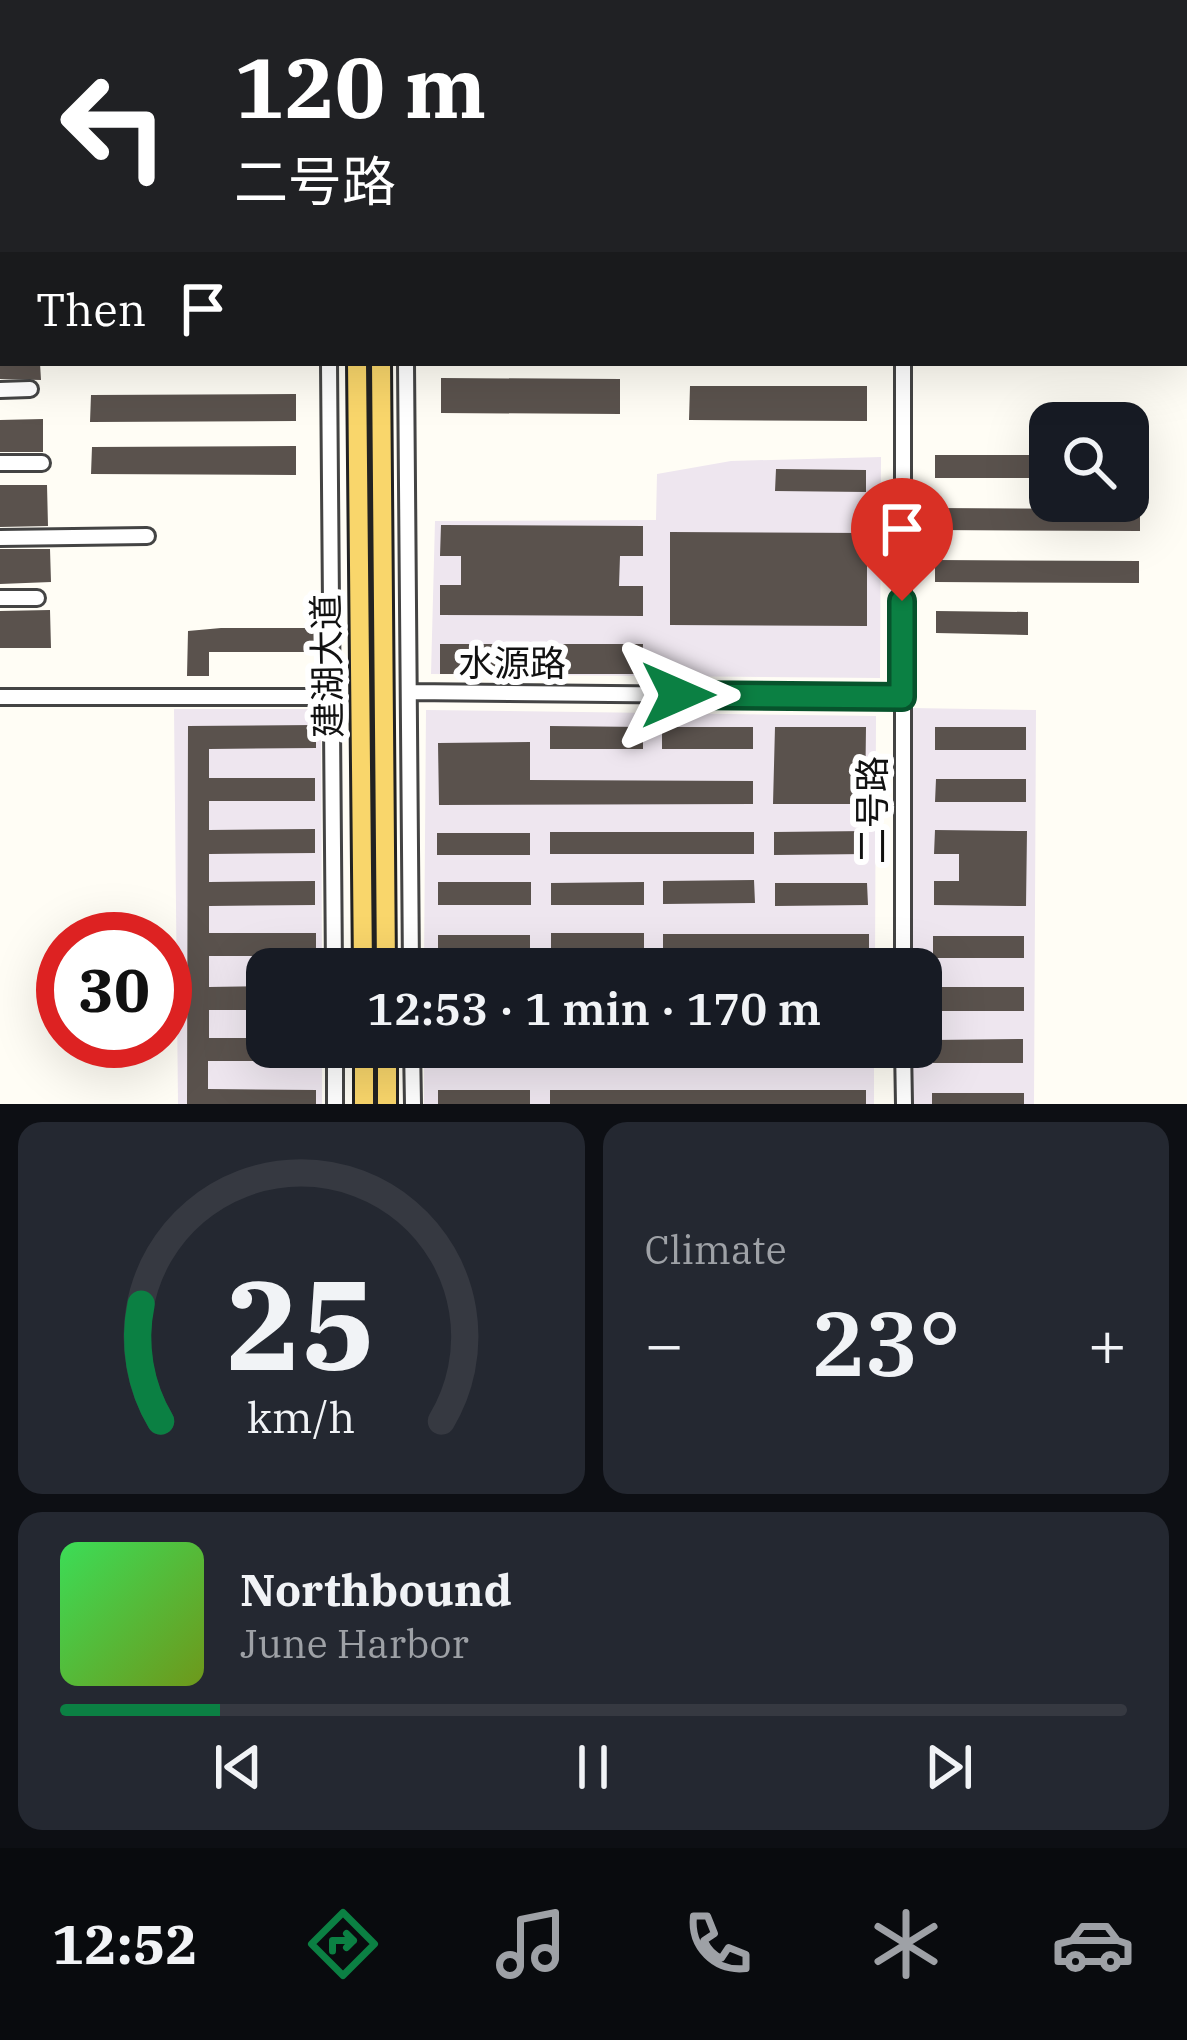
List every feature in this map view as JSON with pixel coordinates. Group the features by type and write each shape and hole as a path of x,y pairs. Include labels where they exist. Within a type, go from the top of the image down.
{"main road":[{"name":"建湖大道","path":"357,366 363,948"},
{"name":"建湖大道","path":"381,366 386,948"},
{"path":"364,1068 364,1104"},
{"path":"387,1068 387,1104"}],"street":[{"path":"329,366 334,948"},
{"path":"406,366 411,948"},
{"name":"二号路","path":"902,366 903,948"},
{"path":"0,390 30,389"},
{"path":"0,463 42,463"},
{"path":"0,538 147,536"},
{"path":"0,598 37,598"},
{"name":"水源路","path":"409,692 902,697"},
{"path":"0,697 331,697"},
{"path":"335,1068 335,1104"},
{"path":"412,1068 413,1104"},
{"path":"903,1068 904,1104"}],"shaded area":[{"path":"881,457 880,678 431,674 435,521 656,520 657,474 731,461"},
{"path":"912,708 1036,710 1034,1104 913,1104 913,1068 942,1068 942,948 912,948"},
{"path":"174,709 321,709 322,948 246,948 246,1068 322,1068 322,1104 178,1104 178,1068 192,1068 192,912 176,912"},
{"path":"426,710 876,716 875,948 424,948"},
{"path":"424,1068 874,1068 874,1104 424,1104"}],"building":[{"path":"0,366 40,366 41,380 0,379"},
{"path":"441,378 620,379 620,414 441,413"},
{"path":"690,386 867,386 867,421 689,420"},
{"path":"296,394 296,421 90,422 91,395"},
{"path":"43,419 43,452 0,452 0,420"},
{"path":"296,446 296,475 91,474 92,447"},
{"path":"935,455 1029,455 1029,478 935,478"},
{"path":"776,469 866,470 866,492 775,491"},
{"path":"0,485 47,485 48,526 0,527"},
{"path":"934,508 1029,508 1029,522 1140,522 1140,531 934,530"},
{"path":"441,525 643,526 643,556 620,556 619,586 643,586 643,616 440,615 440,585 461,585 461,556 440,556"},
{"path":"670,532 867,533 867,626 670,625"},
{"path":"0,549 50,549 51,582 0,584"},
{"path":"935,560 1139,561 1139,583 935,582"},
{"path":"50,610 51,648 0,648 0,611"},
{"path":"936,611 1028,612 1028,635 936,633"},
{"path":"315,628 315,652 209,652 209,676 187,676 188,631"},
{"path":"440,644 643,644 642,674 440,674"},
{"path":"316,725 316,748 209,749 209,778 315,778 315,801 209,801 209,830 315,829 315,853 209,854 209,882 315,881 315,905 209,906 209,933 316,933 316,948 246,948 246,956 209,956 209,987 246,986 246,1010 209,1010 209,1038 246,1038 246,1061 208,1061 208,1089 316,1090 316,1104 187,1104 187,1068 192,1068 188,726"},
{"path":"550,726 643,727 643,749 550,749"},
{"path":"662,727 753,727 753,749 662,749"},
{"path":"775,727 866,727 865,804 773,804"},
{"path":"935,727 1026,727 1026,750 935,750"},
{"path":"530,742 530,780 753,781 753,804 439,805 438,743"},
{"path":"936,779 1026,779 1026,802 935,802"},
{"path":"935,830 1027,831 1026,906 934,905 934,881 959,881 959,854 934,854"},
{"path":"867,831 867,854 774,855 774,832"},
{"path":"550,832 754,832 754,854 550,854"},
{"path":"437,833 530,833 530,855 437,855"},
{"path":"754,880 755,903 663,904 663,881"},
{"path":"438,882 531,882 531,905 438,905"},
{"path":"644,882 644,905 551,905 551,883"},
{"path":"775,883 867,883 868,905 775,906"},
{"path":"551,933 644,933 644,948 551,948"},
{"path":"663,934 869,934 869,948 663,948"},
{"path":"438,935 530,935 530,948 438,948"},
{"path":"933,936 1024,936 1024,958 942,958 942,948 933,948"},
{"path":"942,987 1024,987 1024,1011 942,1011"},
{"path":"1023,1039 1023,1063 942,1063 942,1040"},
{"path":"438,1090 530,1090 530,1104 438,1104"},
{"path":"550,1090 866,1090 866,1104 550,1104"},
{"path":"932,1093 1024,1093 1024,1104 932,1104"}],"route":[{"path":"678,695 902,697 902,601"}]}
